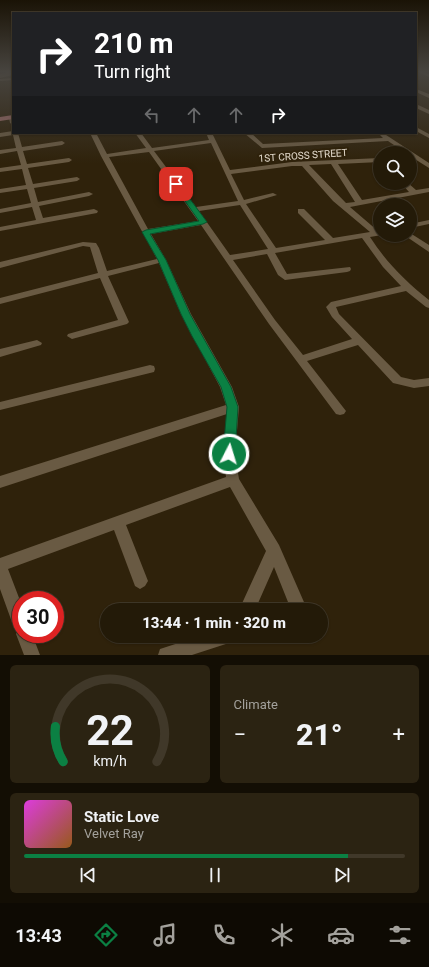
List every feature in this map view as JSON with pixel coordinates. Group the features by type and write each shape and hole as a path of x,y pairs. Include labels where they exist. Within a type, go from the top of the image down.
{"main road":[{"path":"0,118 12,118"}],"street":[{"path":"417,106 429,112"},
{"path":"417,130 429,136"},
{"path":"0,135 12,133"},
{"path":"15,134 40,221"},
{"path":"93,134 104,156 162,260 186,314 226,387 233,407 229,454 233,480 274,550 296,603"},
{"path":"139,134 194,209 272,322 340,411"},
{"path":"210,134 242,202 272,251 282,275 285,277 347,269"},
{"path":"248,134 262,146 389,139"},
{"path":"382,134 400,146"},
{"path":"104,156 213,141"},
{"path":"0,152 62,143"},
{"path":"417,158 429,157"},
{"path":"0,170 69,160"},
{"path":"417,160 429,166"},
{"name":"1ST CROSS STREET","path":"228,172 304,164 373,161"},
{"path":"332,162 360,203"},
{"path":"304,164 344,206 373,228"},
{"path":"0,191 77,179"},
{"path":"344,206 429,190"},
{"path":"0,211 89,194"},
{"path":"194,209 242,202 273,195"},
{"path":"0,229 94,211"},
{"path":"302,211 332,242"},
{"path":"146,232 203,222"},
{"path":"417,225 429,222"},
{"path":"228,258 373,234"},
{"path":"364,236 376,256 407,288 429,305"},
{"path":"417,240 429,249"},
{"path":"0,265 89,244 95,248 103,274 124,322 72,336"},
{"path":"0,302 103,274 162,260"},
{"path":"407,288 334,304 331,307 335,315 397,380 414,384 429,382"},
{"path":"301,359 360,341"},
{"path":"0,353 37,343"},
{"path":"0,406 150,369"},
{"path":"0,482 233,407"},
{"path":"0,565 233,480"},
{"path":"118,522 140,581"},
{"path":"250,603 274,550"},
{"path":"0,568 12,601"},
{"path":"27,643 32,655"},
{"path":"166,655 204,643"}],"route":[{"path":"176,184 203,222 146,232 162,260 197,336 226,387 233,407 229,454"}]}
